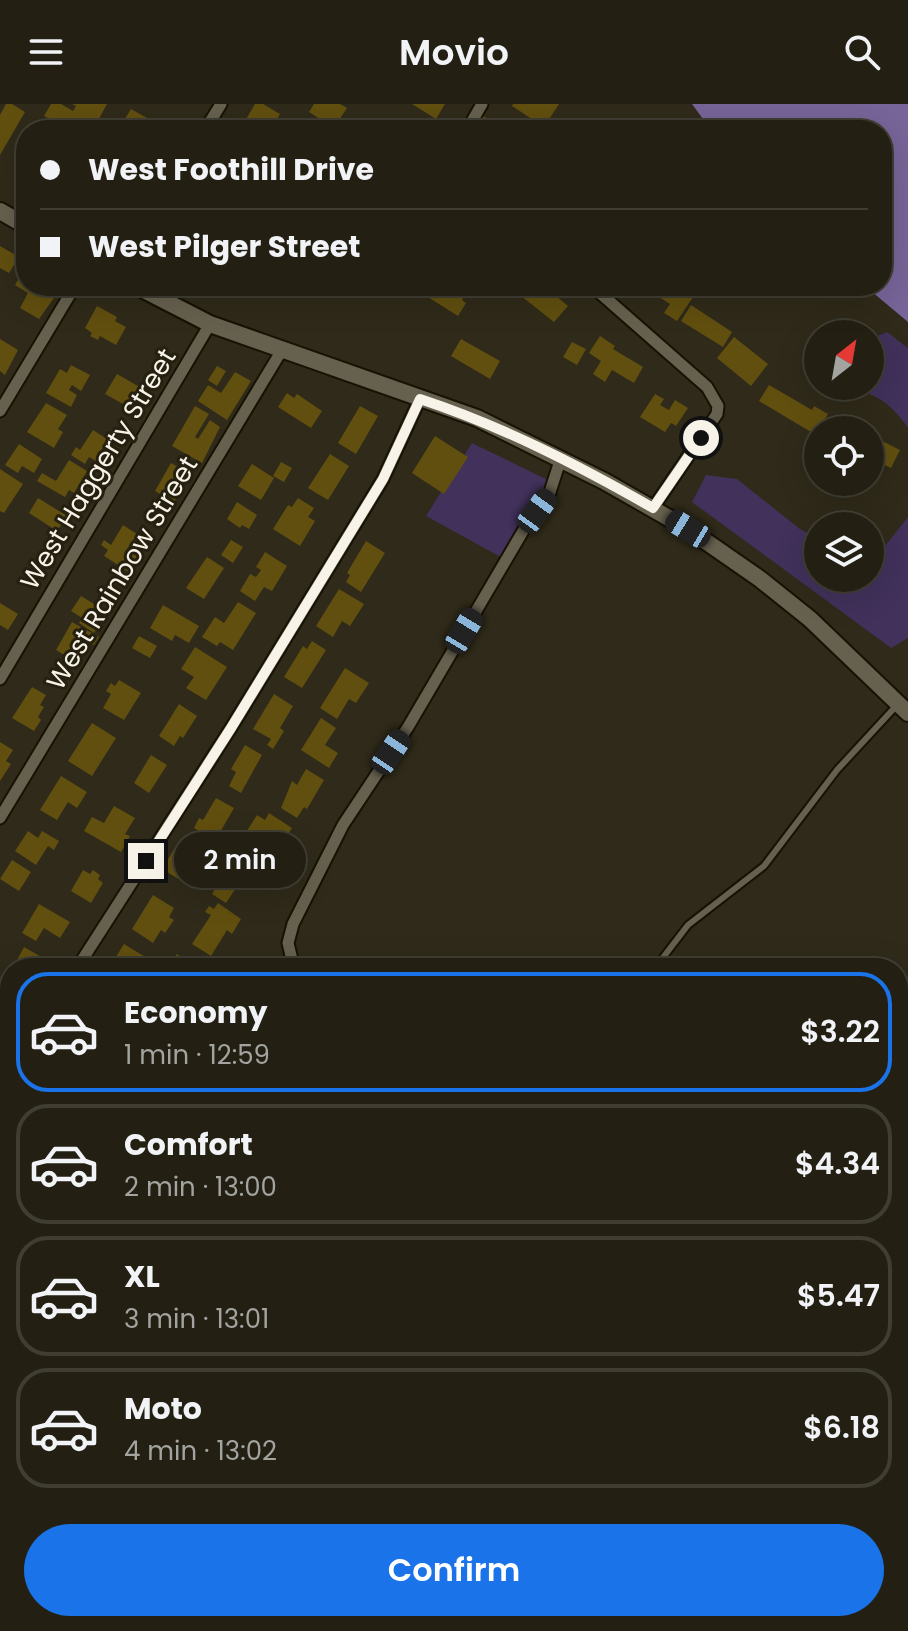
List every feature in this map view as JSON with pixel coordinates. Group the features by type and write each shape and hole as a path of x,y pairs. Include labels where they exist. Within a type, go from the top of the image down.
{"main road":[{"path":"155,296 210,324 477,418 561,458 653,508 760,579 905,703"}],"street":[{"path":"0,411 69,296"},
{"path":"603,296 707,387 718,406 717,414 653,508"},
{"name":"West Haggerty Street","path":"0,679 210,324"},
{"name":"West Rainbow Street","path":"0,818 282,350"},
{"path":"83,958 231,728 383,479 420,399"},
{"path":"292,958 288,943 293,924 343,825 408,727 526,526 549,495 561,458"}],"lane":[{"path":"663,958 688,925 764,866 837,770 905,703"}],"shaded area":[{"path":"692,104 908,104 908,322 877,296 892,296 892,120 704,120"},
{"path":"887,332 908,348 908,428 881,400 884,400 884,333"},
{"path":"472,443 554,483 506,560 426,516"},
{"path":"706,475 737,479 804,531 804,584 692,502"},
{"path":"908,517 908,638 891,648 815,592 884,592 884,547"}],"building":[{"path":"6,104 25,112 20,120 16,120 16,127 0,155 0,115"},
{"path":"51,104 61,104 73,111 76,106 72,104 107,104 98,120 51,120 44,116"},
{"path":"255,104 263,104 280,114 277,120 246,120"},
{"path":"314,104 340,104 347,108 339,120 322,120 309,112"},
{"path":"412,104 445,104 436,119"},
{"path":"559,104 549,120 533,120 512,106"},
{"path":"131,109 151,120 124,120"},
{"path":"0,246 16,255 16,262 9,273 0,268"},
{"path":"26,296 55,296 39,319 20,308"},
{"path":"426,296 465,296 462,300 466,303 458,316"},
{"path":"521,296 556,296 568,306 554,322"},
{"path":"658,296 693,297 677,321 664,313 670,304"},
{"path":"691,305 732,332 723,347 681,321"},
{"path":"97,306 117,317 115,321 126,327 116,345 100,336 98,340 90,336 92,333 85,328"},
{"path":"600,336 615,346 613,349 643,367 634,383 612,370 605,382 593,374 601,361 589,353"},
{"path":"734,337 768,364 751,386 717,358"},
{"path":"0,339 18,350 5,375 0,371"},
{"path":"461,339 500,361 490,379 451,356"},
{"path":"572,342 586,349 577,365 563,357"},
{"path":"71,365 90,375 81,391 72,385 69,390 77,395 71,407 46,393 60,369 67,373"},
{"path":"217,366 226,371 217,386 208,380"},
{"path":"235,372 251,381 227,420 198,401 208,385 221,393"},
{"path":"117,374 143,389 132,409 105,394"},
{"path":"769,385 812,410 814,406 828,414 804,416 804,428 759,401"},
{"path":"287,393 294,398 297,394 322,411 311,428 278,407"},
{"path":"655,394 664,399 660,405 669,410 675,400 688,408 676,426 671,423 665,432 640,417"},
{"path":"46,403 67,415 58,429 63,432 54,448 27,432"},
{"path":"195,406 209,414 195,437 198,439 210,420 220,427 202,463 172,446"},
{"path":"360,406 378,416 356,454 338,443"},
{"path":"93,430 107,439 96,461 89,457 85,464 71,455 76,447 80,450"},
{"path":"435,436 468,457 444,494 412,473"},
{"path":"884,442 900,450 891,468 884,465"},
{"path":"19,444 42,459 34,473 22,466 18,473 5,465"},
{"path":"330,454 349,466 328,500 308,488"},
{"path":"69,460 87,471 74,493 69,490 65,497 37,481 42,473 56,481"},
{"path":"281,462 292,468 284,482 273,476"},
{"path":"171,463 190,474 174,502 155,491"},
{"path":"252,464 274,478 261,500 238,486"},
{"path":"0,469 23,484 4,513 0,511"},
{"path":"38,498 67,516 57,531 29,513"},
{"path":"298,498 314,508 308,517 315,521 300,546 273,529 288,505 292,507"},
{"path":"237,502 257,515 249,529 242,525 240,528 227,519"},
{"path":"123,525 137,534 127,549 139,556 129,572 104,556 108,550 101,545 104,540 111,545"},
{"path":"231,540 243,547 233,563 221,555"},
{"path":"366,541 385,553 361,592 346,582 350,575 347,573"},
{"path":"265,552 287,566 272,591 264,587 255,601 240,591 250,574 256,577 261,570 256,567"},
{"path":"207,557 224,568 204,599 186,588"},
{"path":"339,589 364,604 350,626 342,621 333,637 316,626"},
{"path":"81,596 107,612 94,633 79,623 82,618 71,611"},
{"path":"238,602 256,613 233,650 220,642 217,646 202,637 215,617 224,623"},
{"path":"0,603 18,614 8,630 0,625"},
{"path":"163,605 199,626 189,643 175,635 172,641 150,628"},
{"path":"72,622 99,637 94,645 88,641 76,662 56,650"},
{"path":"139,636 157,646 150,658 132,648"},
{"path":"312,641 326,650 302,688 284,677 303,646 307,649"},
{"path":"195,647 227,667 206,700 186,688 194,677 181,669"},
{"path":"345,668 369,683 356,703 349,699 337,719 320,708"},
{"path":"119,680 141,693 124,720 103,708 111,694 106,691 111,683 115,686"},
{"path":"32,687 46,695 40,705 44,707 38,717 41,720 34,731 12,718"},
{"path":"274,694 293,706 280,728 284,731 273,749 267,745 271,739 253,729"},
{"path":"179,704 197,716 174,746 159,736"},
{"path":"321,718 336,728 325,745 338,753 329,768 301,750"},
{"path":"92,723 116,738 92,776 68,761"},
{"path":"0,742 13,750 6,761 11,764 0,781"},
{"path":"245,745 262,755 241,793 229,786 236,772 231,769"},
{"path":"151,755 167,765 149,793 134,783"},
{"path":"306,769 324,780 307,809 304,807 297,818 281,808 292,781 297,785"},
{"path":"61,776 87,792 77,808 68,802 57,820 40,810"},
{"path":"216,798 234,808 215,841 194,828 199,818 203,820"},
{"path":"114,806 135,818 125,834 130,836 121,852 84,831 92,817 104,823"},
{"path":"269,813 292,828 269,863 242,845 246,839 243,837 257,815 265,820"},
{"path":"28,831 38,838 42,831 59,841 54,850 48,846 36,865 15,851"},
{"path":"185,840 220,861 214,870 196,859 182,881 162,869 176,846 180,848"},
{"path":"237,852 259,867 245,890 238,885 226,903 212,894"},
{"path":"12,860 31,872 19,891 0,879"},
{"path":"83,870 90,874 93,870 100,875 98,879 103,883 91,903 71,891"},
{"path":"153,895 174,908 169,917 174,920 165,933 161,930 153,943 132,929"},
{"path":"218,903 241,919 232,934 227,930 211,956 192,944 211,915 205,912 209,906 214,909"},
{"path":"39,904 70,922 60,938 44,928 36,941 22,933"},
{"path":"124,944 147,958 115,958"},
{"path":"24,947 43,958 18,958"}],"route":[{"path":"146,861 383,479 420,399 477,418 561,458 653,508 701,438"}]}
